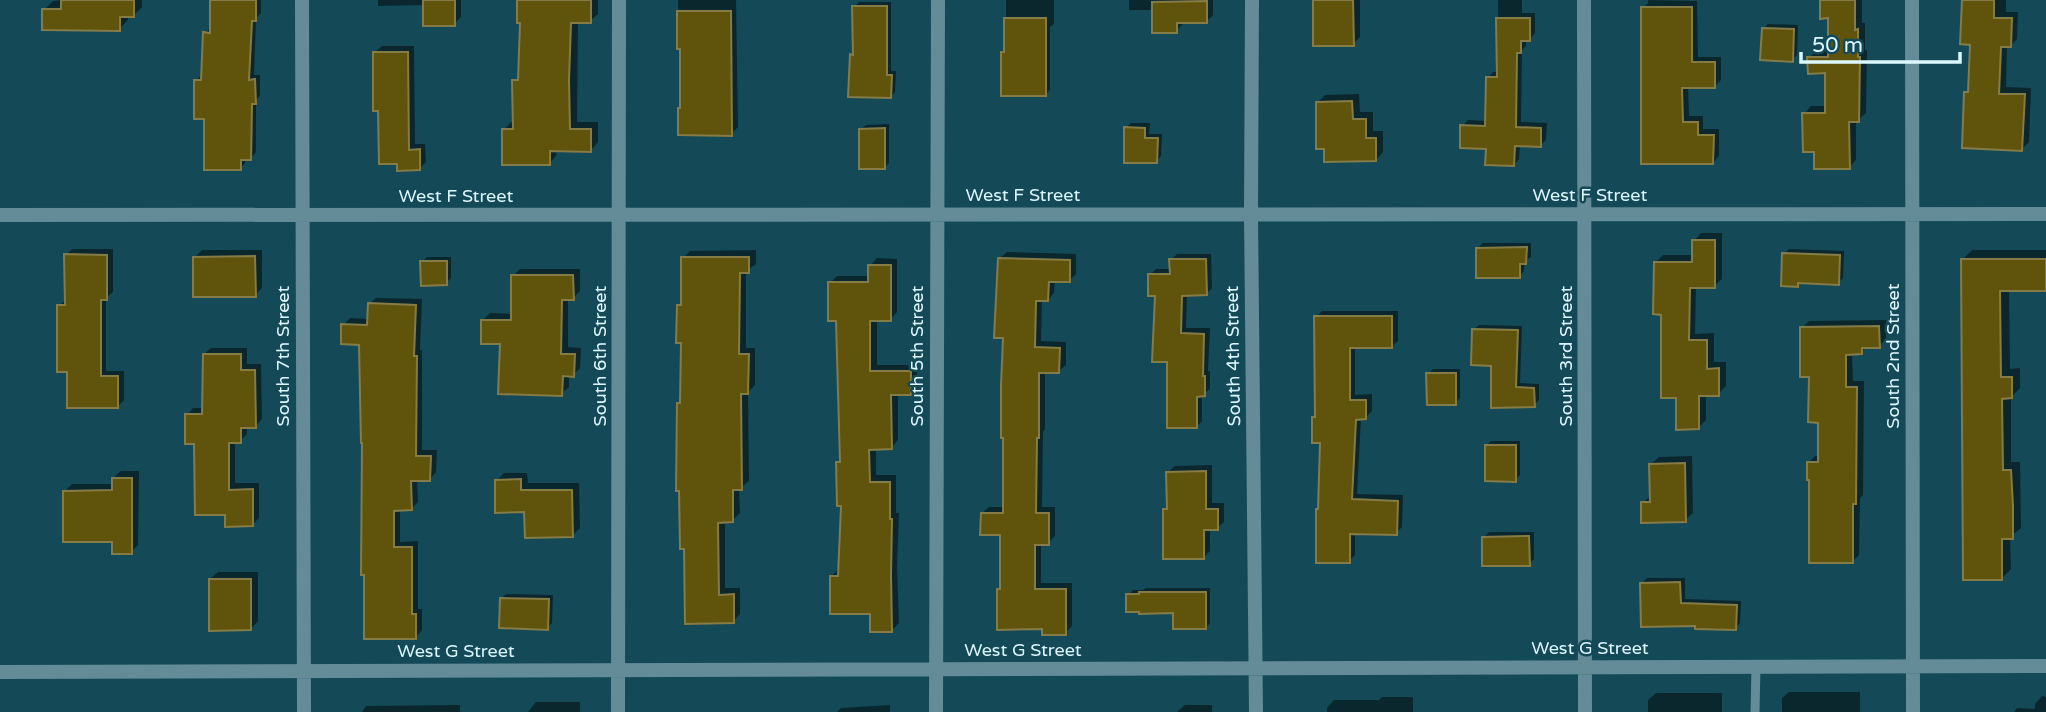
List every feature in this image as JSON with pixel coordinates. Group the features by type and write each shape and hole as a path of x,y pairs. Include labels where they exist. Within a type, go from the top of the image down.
{"street":[{"name":"South 7th Street","path":"302,0 304,712"},
{"name":"South 6th Street","path":"618,712 619,0"},
{"name":"South 5th Street","path":"936,712 939,0"},
{"name":"South 4th Street","path":"1252,0 1251,215 1256,712"},
{"name":"South 3rd Street","path":"1584,0 1585,712"},
{"name":"South 2nd Street","path":"1912,0 1913,712"},
{"name":"West F Street","path":"0,215 2046,214"},
{"name":"West G Street","path":"0,671 2046,666"}],"lane":[{"path":"1755,712 1756,667"}],"building":[{"path":"61,0 134,0 134,17 120,17 120,31 42,30 42,9 61,9"},
{"path":"210,0 256,0 256,21 252,21 249,80 255,79 256,104 252,104 251,160 241,160 241,170 204,170 204,119 194,119 194,80 201,80 203,32 210,33"},
{"path":"423,0 455,0 455,26 423,26"},
{"path":"517,0 591,0 591,23 571,23 569,80 570,129 591,129 591,152 550,151 550,165 502,165 502,129 513,129 512,80 518,80 520,23 517,23"},
{"path":"1313,0 1353,0 1354,46 1313,46"},
{"path":"1820,0 1855,0 1855,30 1858,29 1860,57 1859,122 1849,122 1850,169 1814,169 1814,152 1803,152 1802,113 1825,113 1825,73 1808,74 1807,57 1828,57 1828,18 1820,19"},
{"path":"1962,0 1994,0 1994,18 2012,18 2011,47 2001,47 1999,94 2025,94 2022,151 1962,148 1964,92 1968,92 1970,45 1960,44"},
{"path":"1207,1 1207,23 1177,23 1177,33 1152,33 1152,2"},
{"path":"852,6 887,6 887,75 892,75 891,98 848,97 850,54 853,55"},
{"path":"1641,7 1692,7 1692,62 1715,62 1715,88 1682,88 1683,122 1698,122 1698,135 1714,135 1713,164 1641,164"},
{"path":"677,11 731,11 732,136 678,135 680,49 677,49"},
{"path":"1004,18 1046,18 1046,96 1001,96"},
{"path":"1496,18 1530,18 1530,41 1521,41 1521,53 1517,53 1516,127 1541,128 1541,147 1515,146 1514,166 1485,165 1486,149 1460,148 1460,125 1485,126 1486,77 1497,77"},
{"path":"1762,28 1794,29 1793,62 1760,60"},
{"path":"373,52 408,52 409,150 420,149 420,170 397,171 397,164 379,164 378,111 373,111"},
{"path":"1352,101 1353,119 1366,119 1366,138 1376,138 1376,161 1324,162 1324,149 1316,149 1316,102"},
{"path":"1124,127 1145,128 1145,138 1158,138 1157,163 1124,163"},
{"path":"885,128 885,169 859,169 859,129"},
{"path":"1692,240 1715,240 1715,288 1690,288 1689,340 1707,340 1707,369 1719,368 1719,396 1699,396 1699,429 1676,430 1676,398 1661,398 1661,315 1653,314 1654,262 1692,262"},
{"path":"1527,247 1526,264 1520,264 1520,278 1476,278 1476,248"},
{"path":"1782,253 1840,255 1839,285 1798,283 1798,287 1781,286"},
{"path":"64,254 107,255 107,300 101,300 101,376 118,376 118,408 67,408 67,372 57,372 57,305 65,305"},
{"path":"255,256 256,297 193,297 193,257"},
{"path":"681,257 749,257 749,273 740,273 739,354 749,354 748,394 741,394 742,490 733,490 733,522 718,523 719,595 734,594 734,623 685,624 684,549 680,549 679,491 676,491 681,343 676,343 677,305 681,305"},
{"path":"998,258 1070,260 1070,282 1049,282 1048,301 1036,301 1035,347 1060,348 1059,373 1039,373 1036,513 1049,513 1049,545 1035,545 1035,589 1066,589 1066,635 1042,635 1042,629 997,630 1000,535 980,535 981,513 1003,513 1003,338 994,338"},
{"path":"1169,259 1206,259 1207,295 1182,296 1181,333 1204,334 1205,396 1197,397 1197,428 1167,428 1167,362 1152,362 1155,296 1148,296 1148,274 1170,274"},
{"path":"1961,259 2046,259 2046,291 2000,291 2001,377 2012,377 2012,398 2002,399 2003,470 2011,470 2013,506 2013,539 2002,539 2002,580 1963,580"},
{"path":"420,261 447,261 447,285 421,286"},
{"path":"868,265 891,265 891,321 870,321 870,371 911,371 911,395 891,395 892,449 869,450 870,482 890,482 892,632 870,632 870,614 830,614 830,576 838,576 841,506 837,506 836,462 840,462 836,321 828,321 828,282 868,282"},
{"path":"511,275 573,275 574,300 562,300 561,354 575,354 574,377 563,376 562,396 498,394 500,344 481,344 481,320 511,320"},
{"path":"368,303 416,305 416,456 431,456 430,481 411,481 412,510 394,511 394,547 412,547 412,614 416,614 416,639 364,639 359,345 341,344 341,324 367,325"},
{"path":"1314,316 1392,316 1392,348 1350,348 1350,400 1366,400 1366,419 1356,420 1352,499 1398,501 1397,535 1350,534 1350,563 1316,563 1320,443 1312,443 1312,417 1315,417"},
{"path":"1879,326 1880,348 1862,348 1862,354 1846,355 1846,387 1857,387 1853,563 1809,563 1807,462 1818,462 1818,423 1808,422 1809,377 1800,377 1800,327"},
{"path":"1472,329 1518,330 1516,387 1534,388 1535,407 1491,408 1491,366 1471,365"},
{"path":"203,354 241,354 241,370 255,370 256,428 241,428 241,443 229,443 229,490 253,489 253,526 225,527 225,515 195,515 194,444 185,444 185,414 202,414"},
{"path":"1426,373 1456,373 1456,405 1427,405"},
{"path":"1485,445 1516,445 1516,482 1485,481"},
{"path":"1685,463 1686,522 1641,523 1641,502 1650,502 1649,464"},
{"path":"1206,471 1206,509 1218,509 1218,530 1204,530 1204,559 1163,559 1163,509 1167,509 1166,472"},
{"path":"112,478 132,478 132,554 112,554 112,542 63,542 63,491 112,490"},
{"path":"521,479 521,490 572,490 573,537 525,538 524,512 495,513 495,480"},
{"path":"1529,536 1530,566 1482,566 1482,537"},
{"path":"209,579 251,579 251,630 209,631"},
{"path":"1680,582 1681,603 1737,605 1736,630 1695,629 1695,626 1641,627 1640,583"},
{"path":"1206,592 1206,629 1173,629 1173,613 1126,612 1126,594"},
{"path":"500,598 549,599 548,630 499,628"}]}
